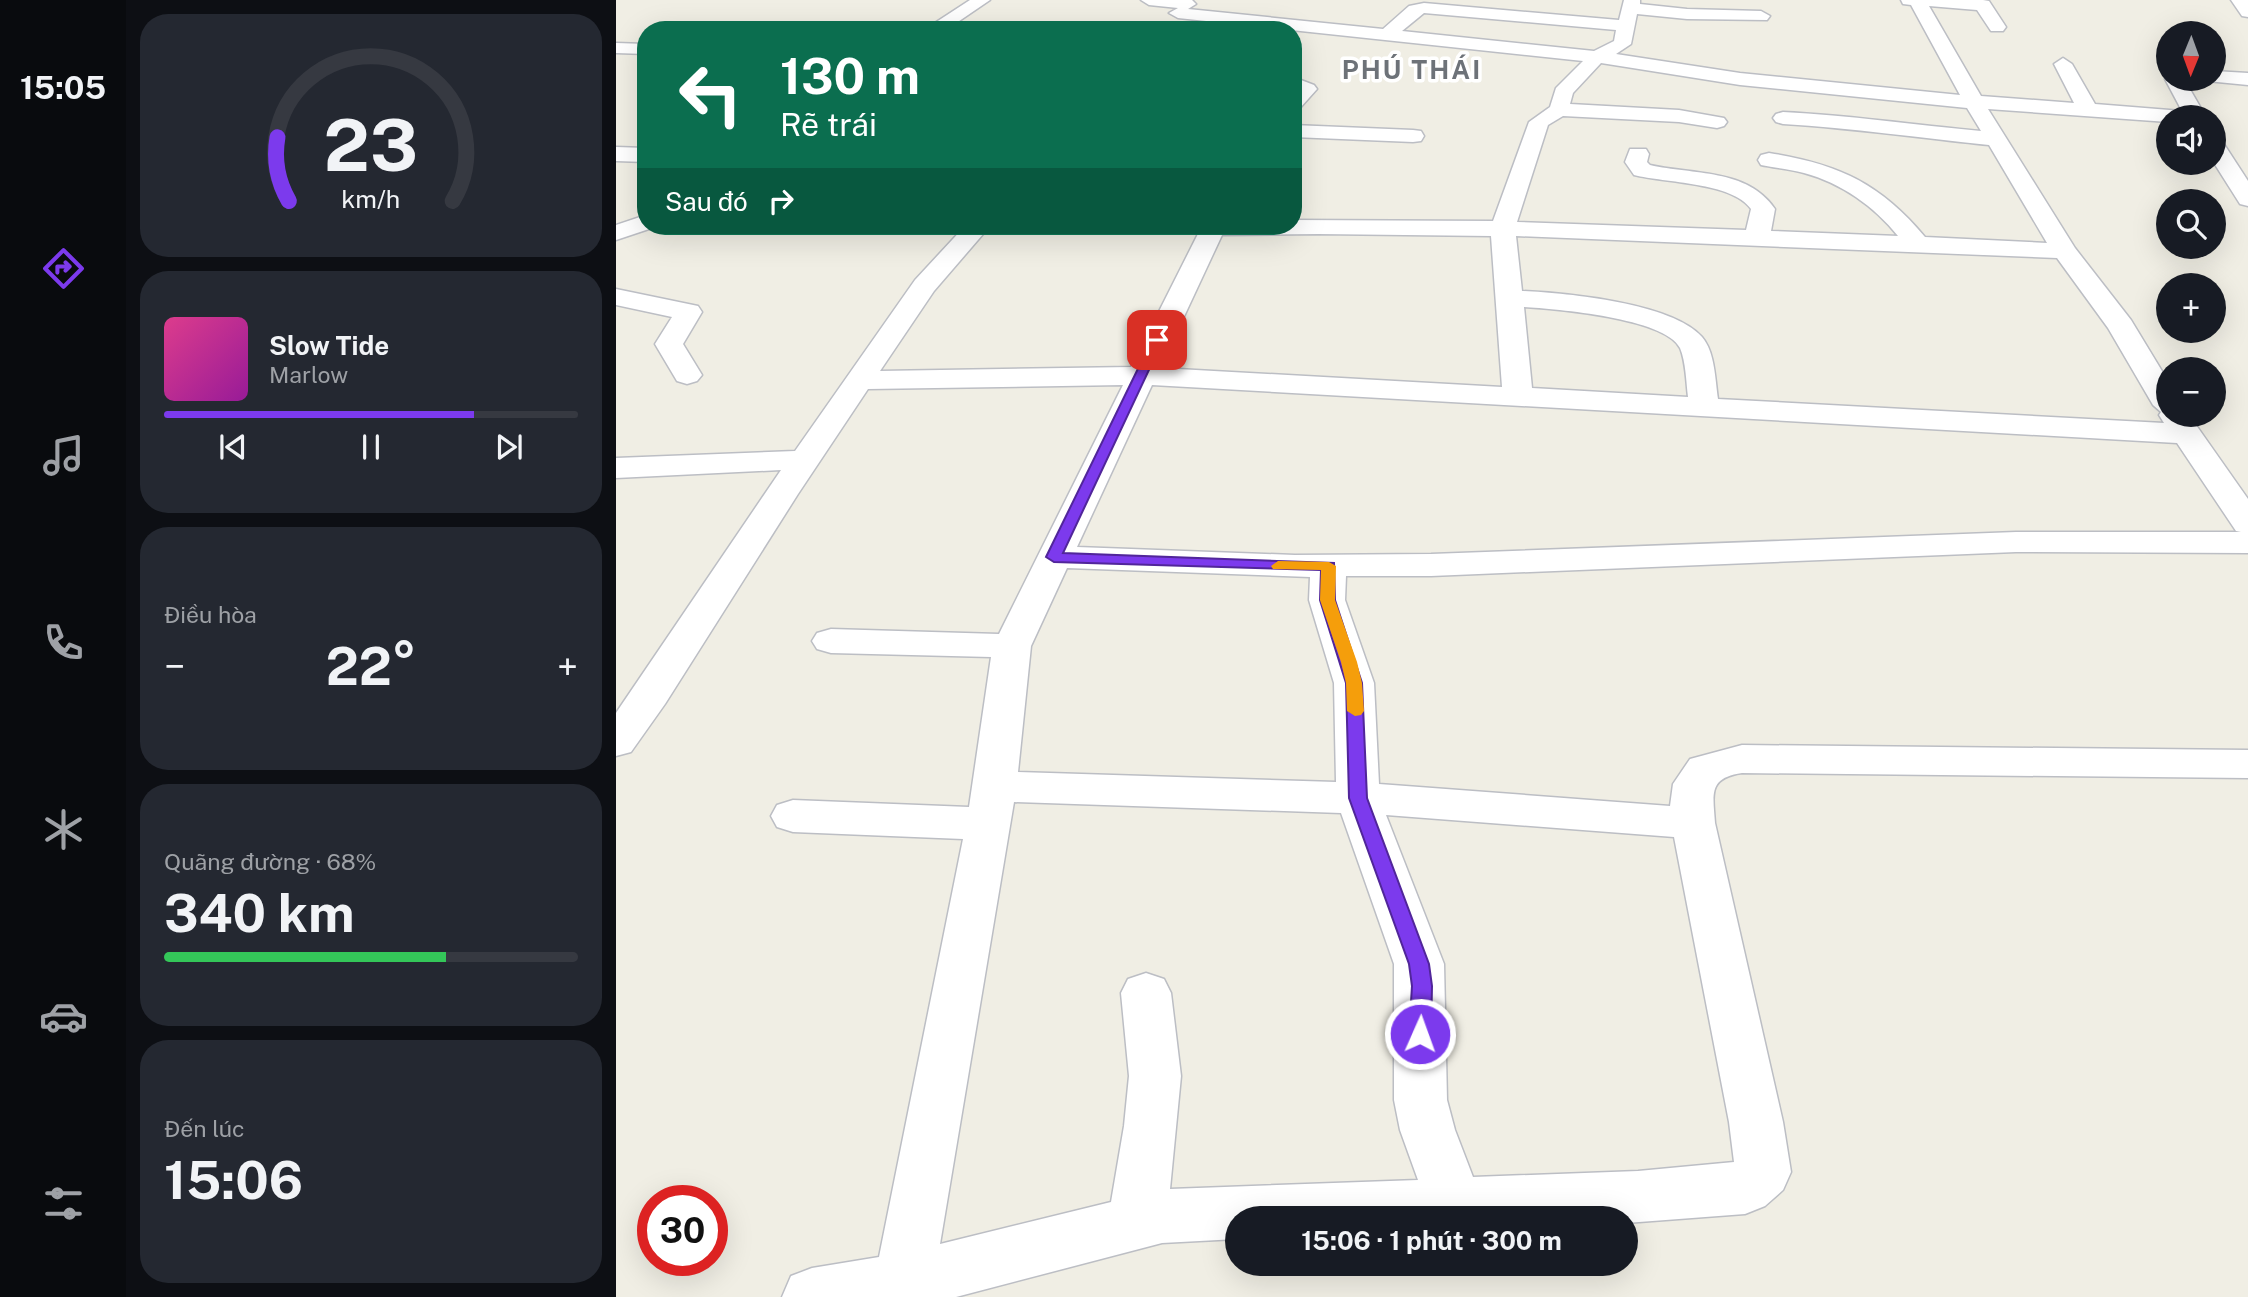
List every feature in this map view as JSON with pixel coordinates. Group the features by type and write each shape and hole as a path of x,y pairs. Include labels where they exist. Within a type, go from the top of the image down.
{"street":[{"path":"948,21 982,0"},
{"path":"1149,0 1290,21"},
{"path":"1909,0 1983,5 1997,27"},
{"path":"1917,0 1974,102 2064,251 2121,326 2156,385"},
{"path":"2239,0 2248,12"},
{"path":"1173,21 1179,18 1186,6"},
{"path":"1387,35 1415,10 1424,8 1587,24 1630,11 1717,7 1761,16"},
{"path":"1559,110 1563,92 1597,57 1622,44 1630,11"},
{"path":"1302,23 1387,35 1597,57 1740,79 1974,102 2156,115"},
{"path":"616,48 637,49"},
{"path":"2063,64 2088,110"},
{"path":"2226,78 2248,79"},
{"path":"1518,396 1503,227 1539,122 1559,110 1679,116 1717,122"},
{"path":"1783,118 1843,121 1899,131 1997,139"},
{"path":"1302,131 1413,136"},
{"path":"616,154 637,155"},
{"path":"1638,154 1636,162 1643,170 1724,184 1747,192 1758,200 1763,209 1757,237"},
{"path":"1769,160 1806,166 1852,183 1887,208 1918,245"},
{"path":"2226,164 2248,198"},
{"path":"616,233 637,225"},
{"path":"1302,226 1503,227 2064,251"},
{"path":"616,742 651,695 805,460 924,286 970,235"},
{"path":"904,1282 992,805 1012,646 1210,235"},
{"path":"616,297 688,312 669,344 687,375"},
{"path":"1508,299 1556,300 1591,305 1676,330 1692,343 1704,405"},
{"path":"860,380 1140,376 1704,405 2156,423"},
{"path":"2182,427 2248,524"},
{"path":"616,468 705,461 805,460"},
{"path":"1054,557 1329,566 1431,565 2015,542 2248,543"},
{"path":"1329,566 1327,600 1354,683 1358,798 1419,964 1422,986 1418,1082 1420,1103 1456,1204"},
{"path":"831,641 1012,646"},
{"path":"812,1297 904,1282 1162,1216 1638,1197 1745,1188 1763,1171 1756,1122 1693,822 1693,783 1702,769 1718,761 1742,759 2248,764"},
{"path":"793,816 992,805 1358,798 1693,822"},
{"path":"1136,1223 1151,1126 1154,1076 1146,993"}],"slow traffic":[{"path":"1278,566 1329,566 1327,600 1349,662 1354,683 1355,711"}],"district":[{"name":"PHÚ THÁI","path":"1412,70"}],"route":[{"path":"1157,340 1054,557 1329,566 1327,600 1354,683 1358,798 1419,964 1422,986 1420,1034"}]}
